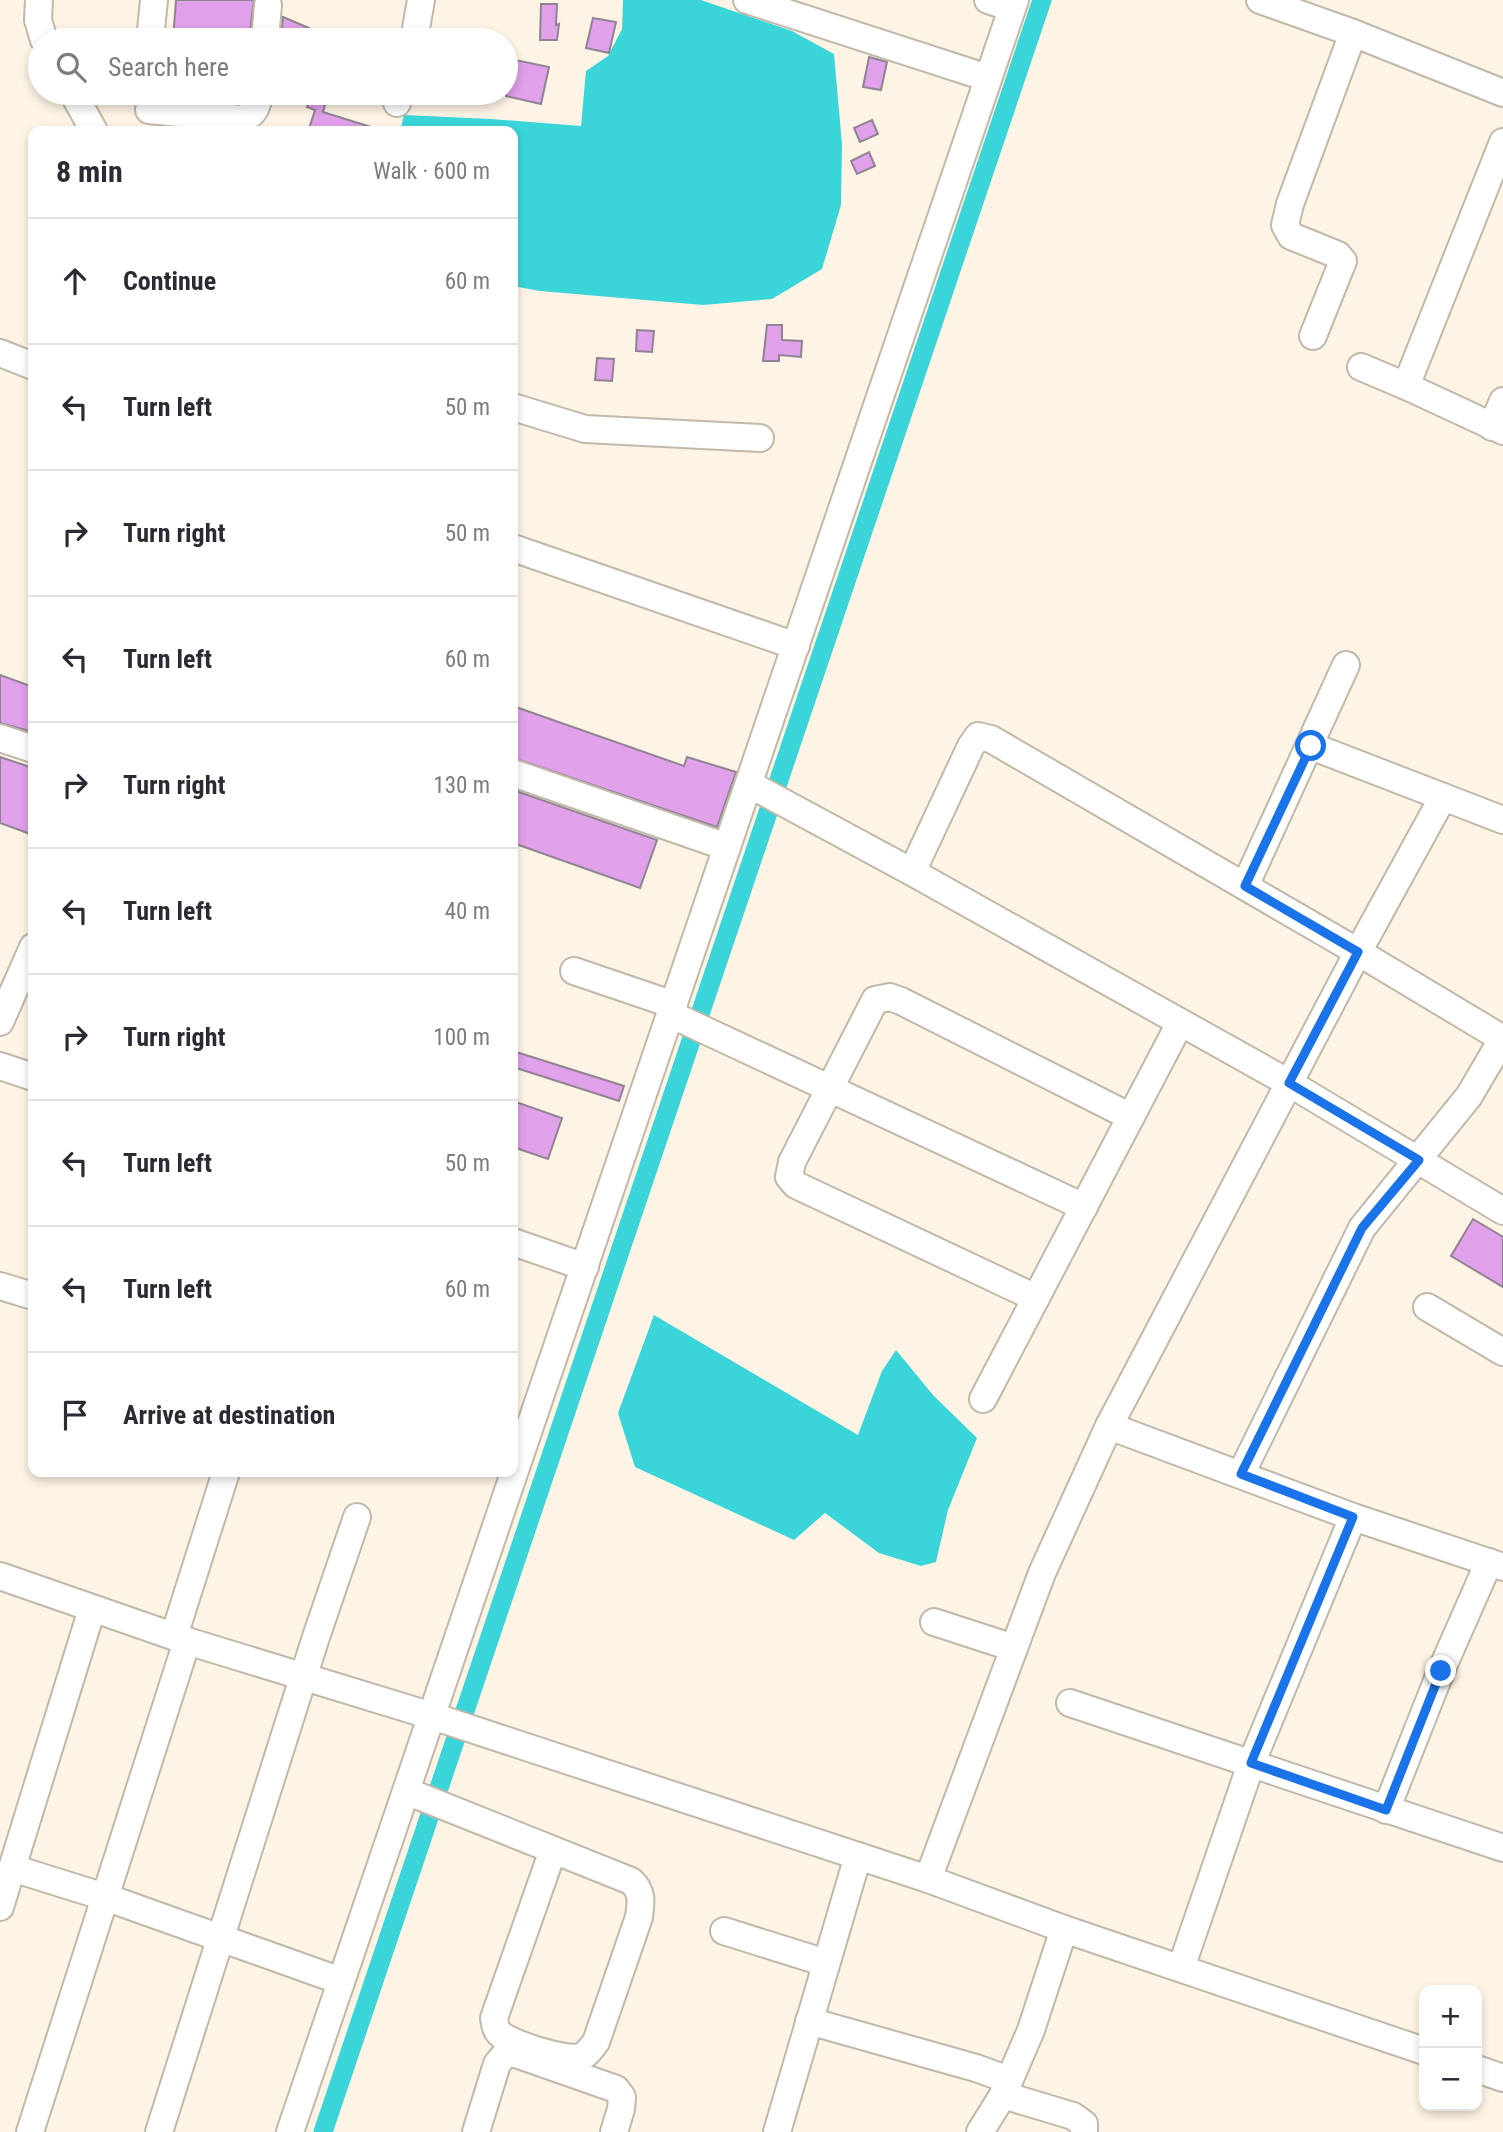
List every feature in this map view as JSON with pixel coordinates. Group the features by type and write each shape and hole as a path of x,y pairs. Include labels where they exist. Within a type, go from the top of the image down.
{"street":[{"path":"39,0 40,28"},
{"path":"151,28 154,0"},
{"path":"416,28 421,0"},
{"path":"747,0 988,78"},
{"path":"1260,0 1353,33 1503,93"},
{"path":"518,1468 585,1267 675,1013 727,847 764,792 796,646 988,78 1005,3"},
{"path":"266,28 268,5"},
{"path":"1313,336 1343,261 1338,255 1291,236 1285,225 1290,204 1353,33"},
{"path":"79,105 90,126"},
{"path":"151,111 241,119 250,117 258,105"},
{"path":"1406,386 1503,142"},
{"path":"0,354 28,360"},
{"path":"1361,367 1498,429 1503,401"},
{"path":"518,409 585,429 760,438"},
{"path":"518,550 796,646"},
{"path":"1245,886 1346,665"},
{"path":"912,872 971,746 978,736 991,739 1503,1038 1495,1071 1469,1096 1362,1228 1241,1474"},
{"path":"0,738 28,747"},
{"path":"1311,746 1503,820"},
{"path":"518,775 727,847"},
{"path":"764,792 1289,1083 1503,1210"},
{"path":"928,1879 1042,1573 1109,1426 1358,952 1443,797"},
{"path":"0,1022 10,975 28,953"},
{"path":"574,971 675,1013 1084,1207"},
{"path":"1036,1298 796,1185 789,1177 792,1162 875,1000 890,997 1131,1117"},
{"path":"983,1399 1180,1023"},
{"path":"0,1066 28,1075"},
{"path":"518,1244 585,1267"},
{"path":"0,1286 28,1294"},
{"path":"1427,1307 1503,1352"},
{"path":"1109,1426 1353,1517 1496,1564 1441,1671 1386,1810"},
{"path":"30,2132 105,1897 181,1639 225,1477"},
{"path":"290,2132 341,1981 425,1798 435,1718 515,1477"},
{"path":"159,2132 357,1517"},
{"path":"1181,1968 1251,1763 1353,1517"},
{"path":"0,1576 181,1639 435,1718 928,1879 1064,1929 1419,2049"},
{"path":"0,1907 92,1609"},
{"path":"934,1622 1014,1648"},
{"path":"1070,1703 1503,1848"},
{"path":"425,1798 631,1881 638,1888 641,1900 639,1917 596,2042 587,2054 577,2058 561,2056 508,2039 497,2031 494,2018 553,1850"},
{"path":"778,2132 859,1857"},
{"path":"12,1868 105,1897 341,1981"},
{"path":"980,2132 1006,2087 1031,2030 1064,1929"},
{"path":"724,1931 826,1963"},
{"path":"809,2021 976,2068 1006,2087 1073,2116 1084,2124 1084,2132"},
{"path":"476,2132 497,2064 505,2054 516,2054 616,2089 622,2097 614,2132"},
{"path":"1482,2071 1503,2078"}],"water":[{"path":"623,0 701,0 792,31 834,54 842,144 841,205 822,269 772,299 703,305 518,287 518,126 401,126 404,115 581,126 586,71 608,56 622,29"},
{"path":"654,1315 858,1435 882,1371 896,1350 933,1395 977,1438 948,1510 936,1562 921,1566 879,1553 825,1513 794,1540 635,1467 618,1413"}],"building":[{"path":"176,0 254,0 250,28 174,28"},
{"path":"541,4 557,4 557,40 540,40"},
{"path":"283,17 309,28 282,28"},
{"path":"593,18 616,22 609,53 586,48"},
{"path":"869,57 887,62 881,90 863,87"},
{"path":"518,61 549,67 541,104 518,99"},
{"path":"325,105 323,112 368,126 310,126 315,110 307,107"},
{"path":"872,120 878,134 860,142 854,128"},
{"path":"869,152 875,166 857,174 851,161"},
{"path":"767,325 782,325 782,340 802,341 801,357 779,355 779,361 763,361"},
{"path":"637,330 654,331 652,352 636,351"},
{"path":"597,358 614,359 612,381 595,380"},
{"path":"0,675 28,685 28,731 0,723"},
{"path":"518,708 684,766 687,757 736,772 717,827 518,760"},
{"path":"0,757 28,766 28,833 0,823"},
{"path":"518,792 657,840 640,888 518,845"},
{"path":"518,1053 624,1086 619,1101 518,1069"},
{"path":"518,1103 562,1118 548,1159 518,1149"},
{"path":"1473,1219 1503,1237 1503,1287 1451,1256"}],"waterway":[{"path":"323,2132 1042,0"}],"route":[{"path":"1311,746 1245,886 1358,952 1289,1083 1419,1160 1362,1228 1241,1474 1353,1517 1251,1763 1386,1810 1441,1671"}]}
